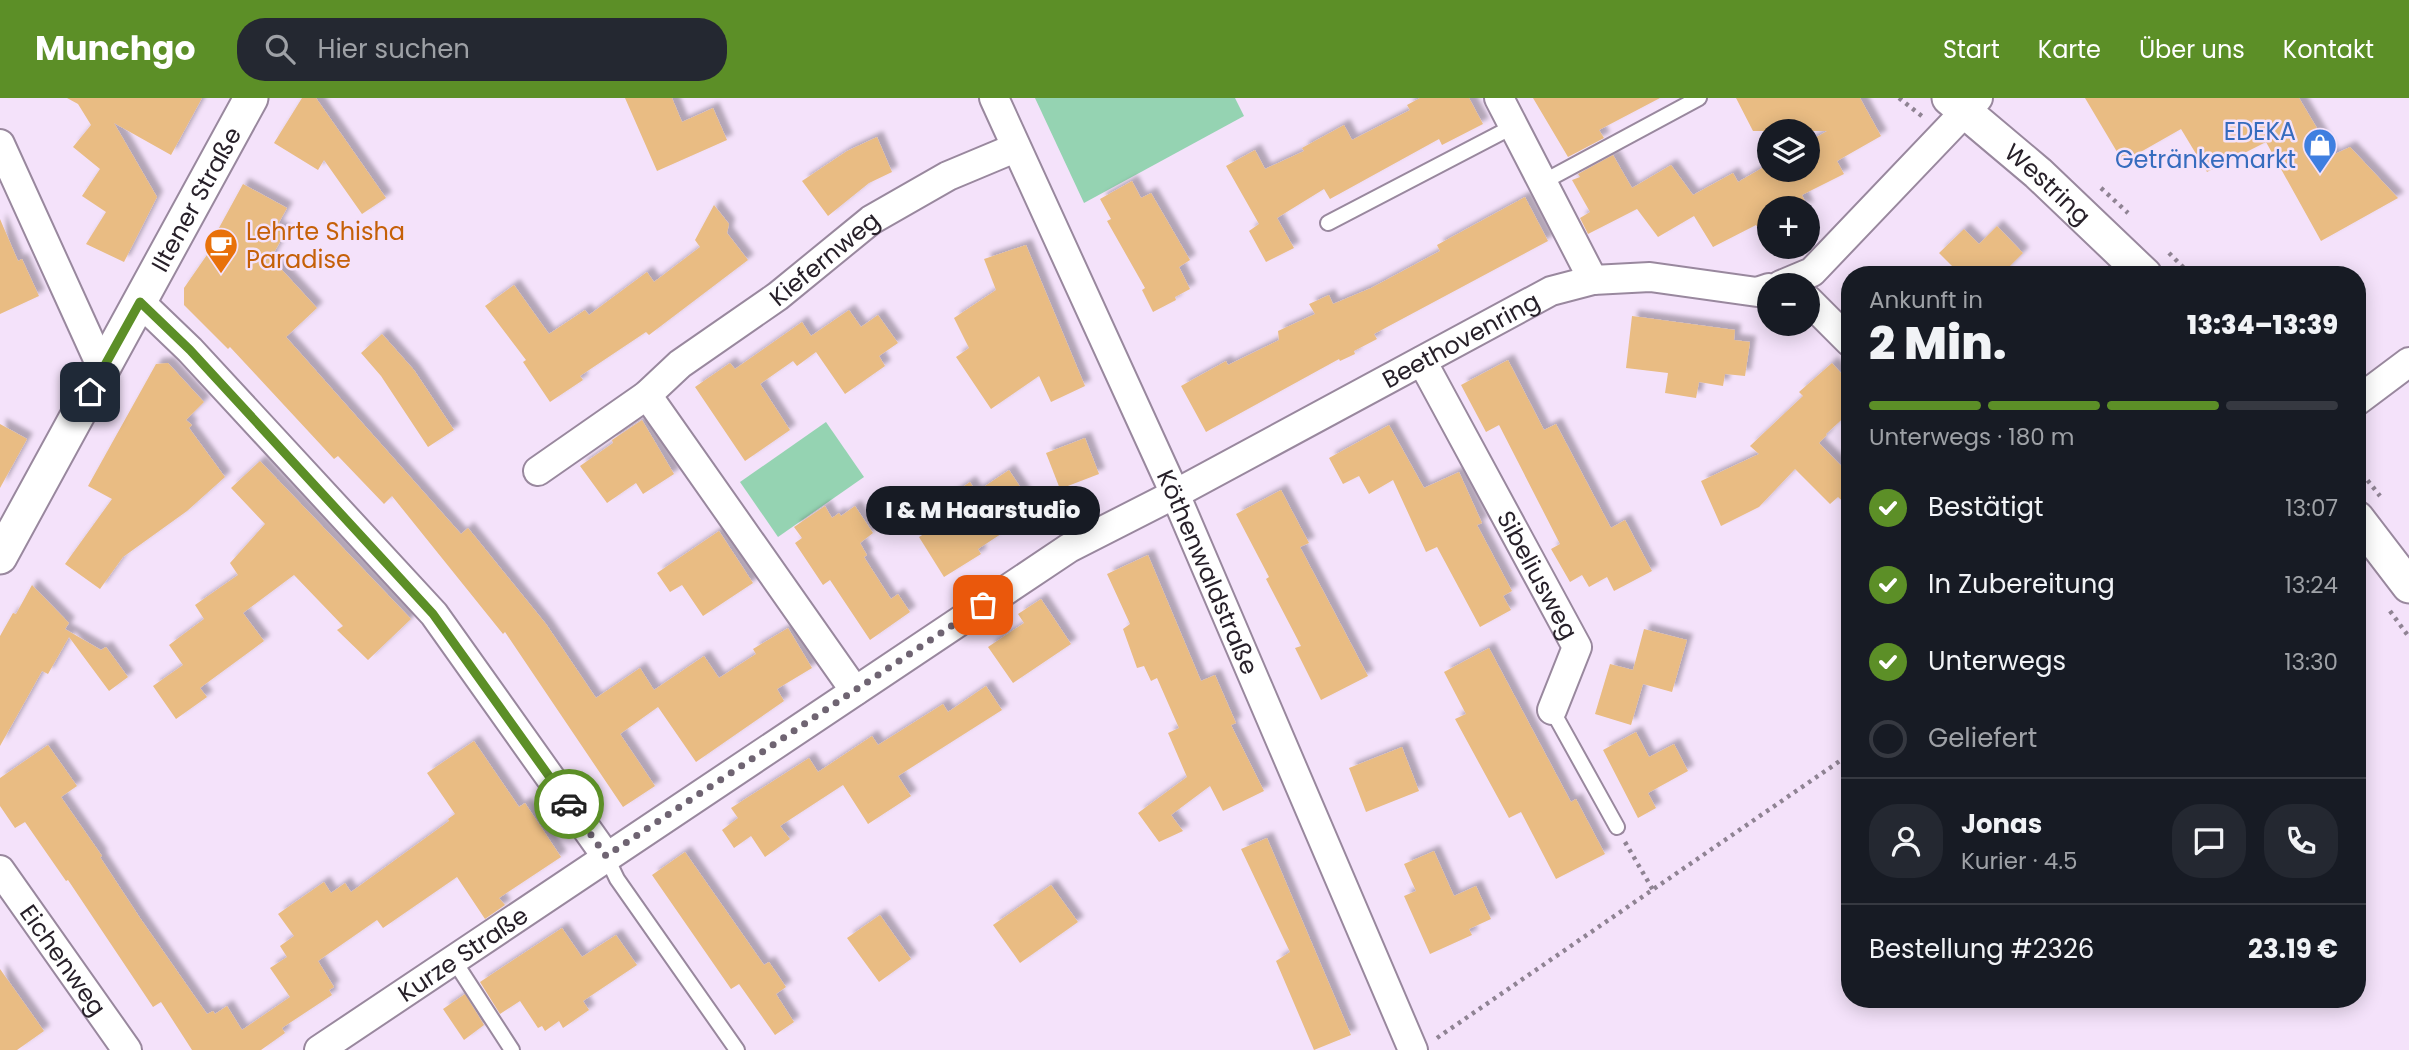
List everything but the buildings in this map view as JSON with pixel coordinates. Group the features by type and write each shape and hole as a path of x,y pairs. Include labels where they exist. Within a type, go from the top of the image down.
{"street":[{"name":"Iltener Straße","path":"0,557 251,98"},
{"name":"Köthenwaldstraße","path":"994,98 1175,494 1421,1046"},
{"path":"1499,98 1593,280"},
{"path":"1811,273 1964,103"},
{"name":"Westring","path":"1964,103 2136,266"},
{"path":"0,144 102,368"},
{"name":"Kiefernweg","path":"538,471 647,395 680,364 778,296 871,220 948,176 1016,148"},
{"name":"Beethovenring","path":"1175,494 1551,292 1593,280 1650,277 1757,292"},
{"path":"140,302 190,350 433,614 606,856"},
{"path":"1820,315 1841,334"},
{"name":"Sibeliusweg","path":"1422,361 1577,648 1552,710"},
{"path":"2366,394 2409,362"},
{"path":"647,395 855,691"},
{"name":"Kurze Straße","path":"319,1050 1069,548 1175,494"},
{"path":"2366,530 2409,586"},
{"name":"Eichenweg","path":"0,870 127,1050"}],"lane":[{"path":"1543,181 1699,98"},
{"path":"1328,223 1514,126"},
{"name":"Sibeliusweg","path":"1552,710 1617,827"},
{"path":"606,856 617,879 737,1050"},
{"path":"453,959 512,1050"}],"path":[{"path":"1421,1046 1841,760"},
{"path":"1617,827 1653,890"}],"green space":[{"path":"1035,98 1235,98 1244,116 1084,203"},
{"path":"826,422 864,477 778,537 740,482"}],"way so far":[{"path":"569,804 606,856 983,605"}],"place":[{"name":"EDEKA Getränkemarkt","path":"2320,175"},
{"name":"Lehrte Shisha Paradise","path":"221,275"},
{"name":"I & M Haarstudio","path":"983,605"}],"route":[{"path":"90,392 140,302 190,350 433,614 569,804"}]}
